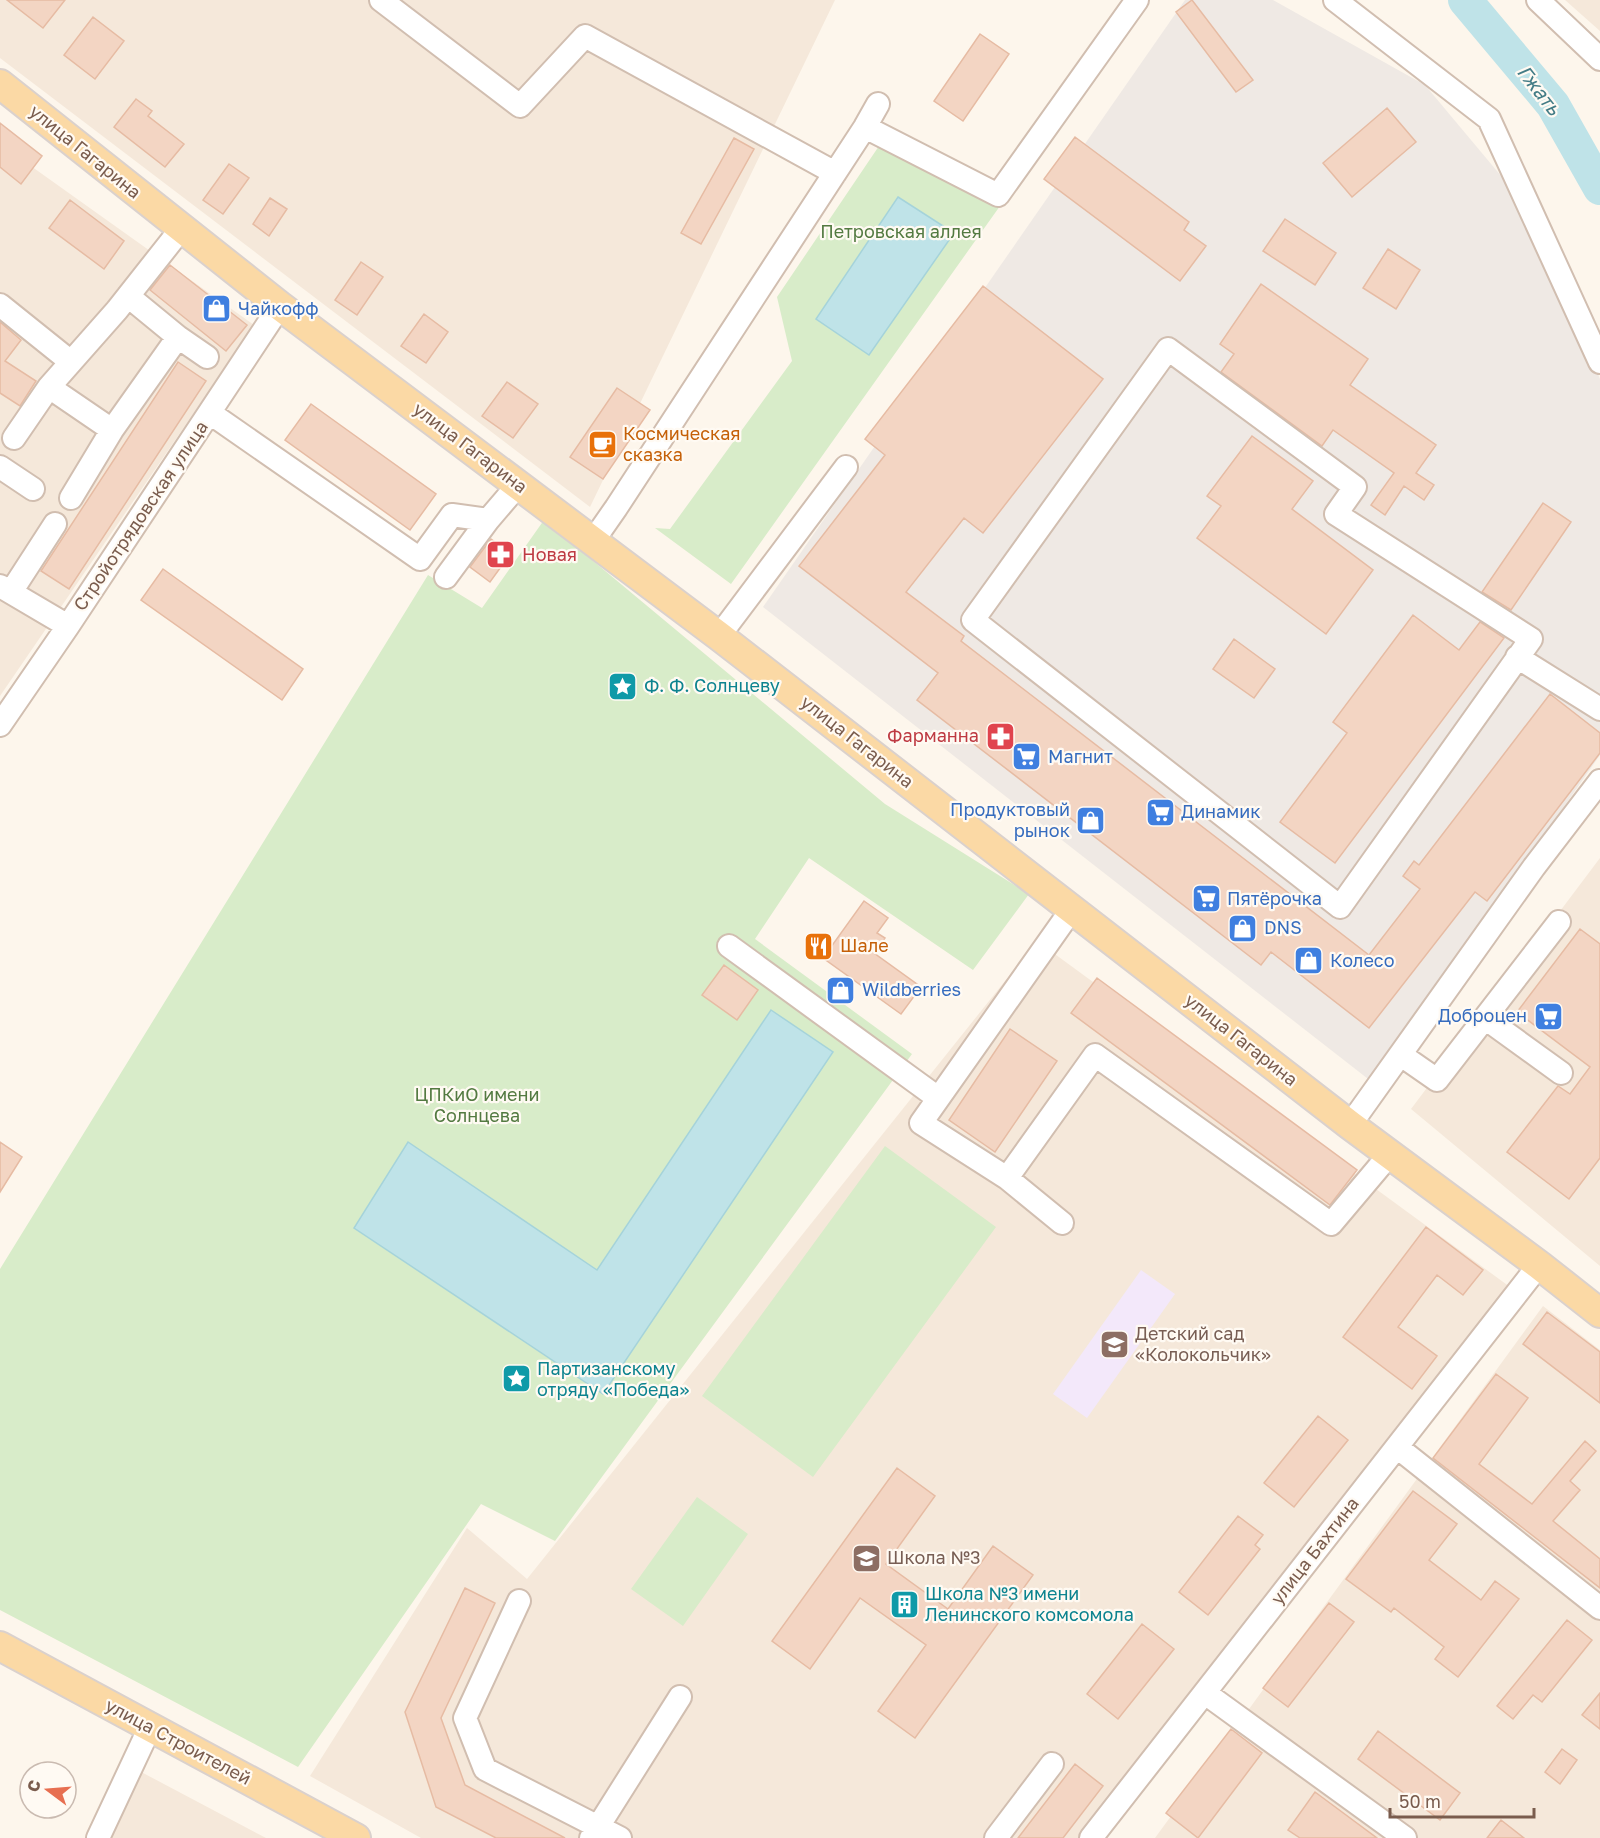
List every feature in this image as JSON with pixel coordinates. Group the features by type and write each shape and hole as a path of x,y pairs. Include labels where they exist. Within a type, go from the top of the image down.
{"main road":[{"name":"улица Гагарина","path":"0,84 280,306 719,636 1350,1125 1539,1264 1600,1312"},
{"name":"улица Строителей","path":"0,1646 356,1838"}],"street":[{"path":"381,0 520,106 585,36 835,173"},
{"path":"865,127 998,195 1137,0"},
{"path":"1335,0 1490,118 1600,362"},
{"path":"1538,0 1600,59"},
{"path":"593,541 878,104"},
{"path":"14,438 49,387 128,296 181,229"},
{"path":"128,296 178,337 207,357"},
{"path":"0,305 70,362"},
{"name":"Стройотрядовская улица","path":"0,725 280,306"},
{"path":"71,498 112,430 178,337"},
{"path":"1168,349 1355,487 1336,514 1531,639 1517,657 1340,907 973,620 1168,349"},
{"path":"49,387 112,430"},
{"path":"210,413 420,559 452,514 488,520"},
{"path":"0,467 33,489"},
{"path":"719,636 846,467"},
{"path":"446,577 518,484"},
{"path":"55,524 6,589 68,626"},
{"path":"1517,657 1600,710"},
{"path":"1350,1125 1534,867 1600,781"},
{"path":"1062,1223 1007,1178 921,1123 1072,909"},
{"path":"1401,1055 1437,1080 1559,922"},
{"path":"729,946 938,1098"},
{"path":"1485,1018 1561,1073"},
{"path":"1007,1178 1095,1055 1331,1224 1390,1154"},
{"name":"улица Бахтина","path":"1091,1838 1539,1264"},
{"path":"1397,1447 1600,1608"},
{"path":"519,1601 465,1718 485,1769 594,1832 620,1838"},
{"path":"1205,1693 1405,1838"},
{"path":"594,1832 680,1697"},
{"path":"106,1835 150,1727"},
{"path":"996,1838 1052,1764"}],"shaded area":[{"path":"0,0 835,0 590,507 0,58"},
{"path":"1185,0 1273,0 1425,85 1533,214 1600,379 1600,755 1372,1082 763,607"},
{"path":"1565,0 1600,0 1600,31"},
{"path":"0,144 254,325 0,696"},
{"path":"1600,858 1600,1266 1411,1109"},
{"path":"1037,941 1510,1287 1081,1838 421,1838 310,1776 467,1528 527,1579"},
{"name":"Детский сад «Колокольчик»","path":"1141,1270 1175,1294 1087,1418 1053,1394"},
{"path":"1543,1306 1600,1350 1600,1838 1155,1838"},
{"path":"128,1765 266,1838 93,1838"}],"green space":[{"name":"Петровская аллея","path":"881,143 1000,206 731,584 655,528 670,529 792,361 777,297"},
{"name":"ЦПКиО имени Солнцева","path":"544,520 885,804 1029,894 973,970 809,858 755,939 912,1054 555,1541 481,1504 298,1767 0,1610 0,1269 428,575 482,608"},
{"path":"885,1146 996,1227 813,1477 702,1396"},
{"path":"697,1497 748,1534 683,1626 631,1589"}],"water":[{"path":"898,197 954,233 869,355 816,319"},
{"path":"771,1010 833,1052 603,1394 354,1228 408,1142 597,1270"}],"building":[{"path":"7,0 65,0 43,28"},
{"path":"1192,0 1253,80 1236,92 1176,12"},
{"path":"93,17 124,41 95,79 64,55"},
{"path":"980,34 1009,54 963,121 934,101"},
{"path":"136,99 152,111 148,116 184,144 165,167 114,127"},
{"path":"1387,108 1416,142 1352,197 1323,163"},
{"path":"0,123 42,156 21,184 0,167"},
{"path":"1075,137 1189,222 1184,230 1206,246 1180,281 1044,179"},
{"path":"734,138 754,149 701,244 681,233"},
{"path":"229,164 249,178 223,214 203,200"},
{"path":"270,198 287,209 269,236 253,224"},
{"path":"70,200 124,241 104,269 49,228"},
{"path":"1285,219 1336,253 1315,285 1263,251"},
{"path":"1388,249 1420,270 1396,309 1363,288"},
{"path":"361,262 383,277 357,315 335,300"},
{"path":"170,265 247,325 226,351 150,290"},
{"path":"1261,284 1368,359 1350,385 1436,445 1416,473 1434,485 1424,500 1404,486 1385,515 1371,505 1394,473 1333,430 1322,446 1221,372 1234,354 1220,344"},
{"path":"983,286 1103,379 983,533 964,518 906,592 964,636 961,641 1369,955 1420,889 1403,876 1414,861 1419,865 1550,694 1600,733 1600,753 1487,901 1475,892 1369,1028 1271,952 1261,965 917,700 938,673 799,566 885,455 865,439"},
{"path":"424,314 448,332 426,363 401,346"},
{"path":"0,322 21,340 5,361 36,381 20,406 0,393"},
{"path":"178,362 206,381 69,589 41,571"},
{"path":"507,382 538,404 513,438 482,416"},
{"path":"617,388 650,410 603,479 570,457"},
{"path":"311,404 436,494 410,530 285,440"},
{"path":"1252,436 1313,481 1292,509 1373,570 1326,634 1197,538 1221,506 1207,496"},
{"path":"1543,503 1571,522 1511,610 1482,592"},
{"path":"491,539 511,553 490,582 470,567"},
{"path":"163,569 303,669 282,700 141,600"},
{"path":"1413,615 1459,650 1480,622 1504,638 1335,863 1280,822 1347,733 1333,722"},
{"path":"1234,639 1275,669 1254,698 1213,669"},
{"path":"864,901 888,918 877,933 885,938 874,953 921,987 901,1014 823,958"},
{"path":"1580,929 1600,944 1600,1158 1569,1199 1507,1152 1558,1086 1570,1094 1590,1067 1517,1012"},
{"path":"724,965 758,990 737,1020 702,995"},
{"path":"1097,978 1357,1170 1330,1205 1071,1013"},
{"path":"1010,1029 1057,1061 995,1152 949,1120"},
{"path":"0,1142 22,1157 0,1192"},
{"path":"1426,1227 1483,1270 1463,1295 1437,1275 1398,1327 1437,1356 1412,1389 1343,1337"},
{"path":"1547,1312 1600,1352 1600,1403 1523,1344"},
{"path":"1496,1374 1528,1398 1479,1464 1532,1504 1585,1441 1596,1451 1570,1481 1580,1490 1553,1521 1600,1559 1600,1588 1433,1458"},
{"path":"1318,1416 1348,1440 1294,1507 1264,1483"},
{"name":"Школа №3 имени Ленинского комсомола","path":"897,1468 935,1496 886,1564 948,1609 993,1546 1033,1575 915,1738 878,1711 926,1645 860,1598 810,1669 772,1641"},
{"path":"1413,1491 1457,1524 1429,1560 1481,1600 1495,1581 1519,1599 1458,1677 1435,1659 1444,1647 1394,1608 1391,1612 1346,1579"},
{"path":"1238,1516 1263,1535 1255,1545 1260,1549 1208,1615 1179,1592"},
{"path":"465,1588 495,1603 441,1718 465,1785 565,1838 496,1838 436,1807 405,1712"},
{"path":"1329,1603 1354,1622 1288,1707 1263,1688"},
{"path":"1567,1620 1592,1640 1542,1702 1533,1695 1513,1719 1497,1706"},
{"path":"1142,1624 1174,1649 1118,1719 1087,1694"},
{"path":"1600,1693 1600,1729 1582,1715"},
{"path":"1231,1729 1262,1753 1198,1838 1166,1813"},
{"path":"1378,1731 1460,1793 1440,1820 1358,1759"},
{"path":"1562,1749 1577,1760 1560,1784 1545,1772"},
{"path":"1075,1764 1103,1786 1063,1838 1018,1838"},
{"path":"1315,1792 1377,1838 1300,1838 1288,1830"},
{"path":"1501,1820 1524,1838 1487,1838"}],"waterway":[{"name":"Гжать","path":"1465,0 1553,105 1600,188"}],"place":[{"name":"Чайкофф","path":"217,309"},
{"name":"Космическая сказка","path":"602,444"},
{"name":"Новая","path":"501,555"},
{"name":"Ф. Ф. Солнцеву","path":"623,686"},
{"name":"Фарманна","path":"1000,736"},
{"name":"Магнит","path":"1027,757"},
{"name":"Динамик","path":"1160,812"},
{"name":"Продуктовый рынок","path":"1091,820"},
{"name":"Пятёрочка","path":"1206,899"},
{"name":"DNS","path":"1243,928"},
{"name":"Шале","path":"819,946"},
{"name":"Колесо","path":"1309,961"},
{"name":"Wildberries","path":"841,990"},
{"name":"Доброцен","path":"1548,1016"},
{"name":"Детский сад «Колокольчик»","path":"1114,1344"},
{"name":"Партизанскому отряду «Победа»","path":"516,1379"},
{"name":"Школа №3","path":"866,1558"},
{"name":"Школа №3 имени Ленинского комсомола","path":"904,1604"}]}
